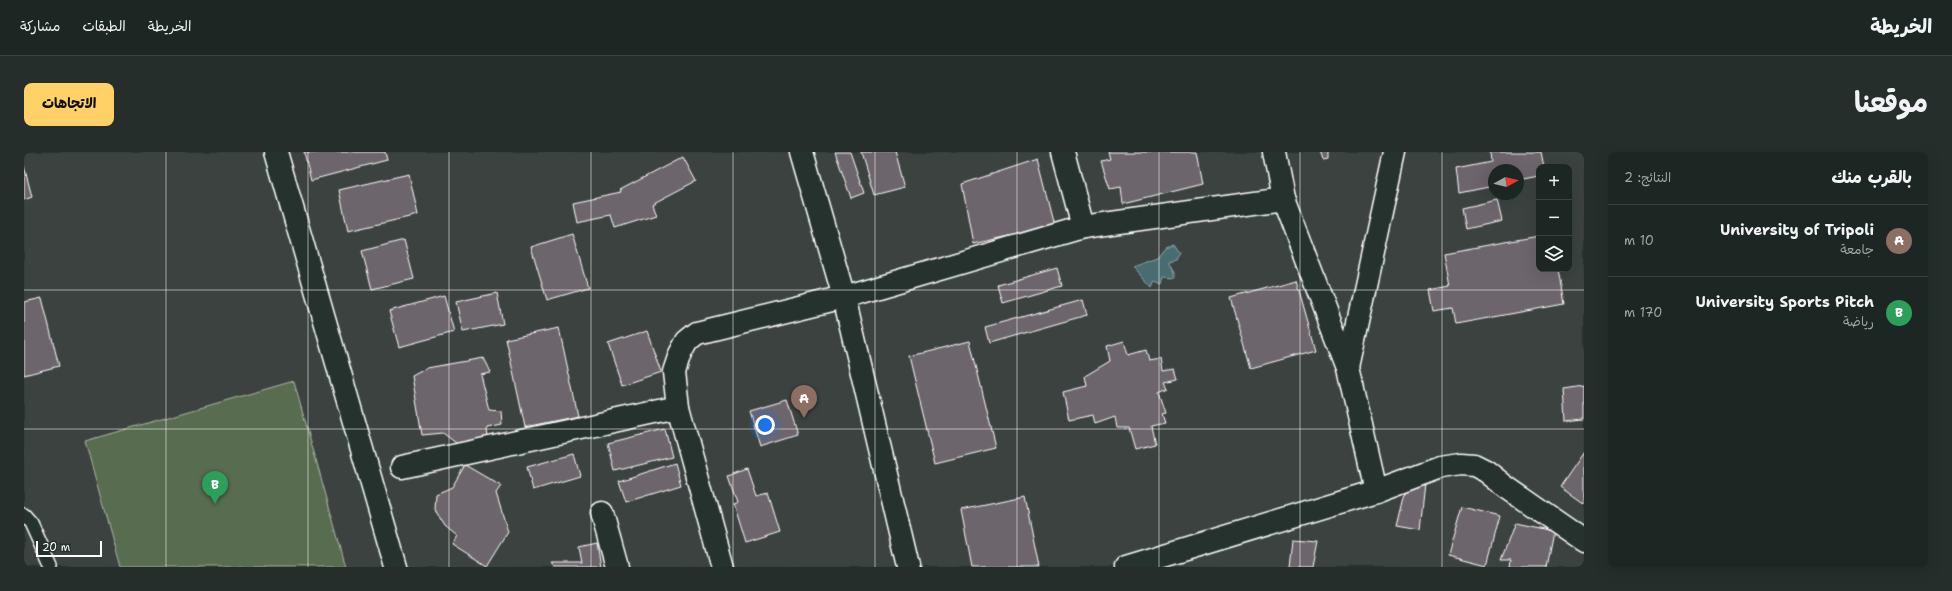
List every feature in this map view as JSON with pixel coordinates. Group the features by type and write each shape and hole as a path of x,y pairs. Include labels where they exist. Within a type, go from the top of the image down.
{"street":[{"path":"276,152 396,567"},
{"path":"802,152 844,297 908,567"},
{"path":"1063,152 1083,227"},
{"path":"1274,152 1283,199 1348,368 1376,491"},
{"path":"1348,368 1395,152"},
{"path":"722,567 678,406 674,372 680,354 687,341 697,333 844,297 1083,227 1283,199"},
{"path":"402,467 678,406"},
{"path":"1126,567 1376,491 1440,467 1461,464 1474,465 1486,471 1506,487 1584,541"},
{"path":"602,513 616,567"}],"lane":[{"path":"24,515 31,523 51,567"}],"shaded area":[{"path":"24,152 1584,152 1584,567 24,567"}],"green space":[{"path":"294,381 346,567 120,567 85,441"}],"water":[{"path":"1173,244 1179,253 1176,259 1169,261 1175,272 1175,278 1164,277 1162,284 1155,281 1152,288 1132,266 1157,257 1165,247"}],"building":[{"path":"304,152 385,152 387,160 311,180"},
{"path":"835,152 850,152 864,193 851,198"},
{"path":"861,152 895,152 905,187 874,195"},
{"path":"1108,152 1197,152 1203,184 1123,204 1121,187 1110,189 1101,161 1110,159"},
{"path":"1320,152 1328,152 1328,159 1323,160"},
{"path":"1490,152 1541,152 1543,164 1536,164 1536,177 1524,179 1524,164 1488,164 1488,187 1459,193 1456,169 1491,162"},
{"path":"683,157 696,181 652,204 656,215 615,228 611,215 577,222 573,202 621,192 620,190"},
{"path":"1038,159 1055,226 973,244 962,184"},
{"path":"24,166 32,197 24,200"},
{"path":"409,174 418,215 348,231 339,190"},
{"path":"1497,200 1502,221 1466,229 1462,208"},
{"path":"572,234 588,288 547,300 531,247"},
{"path":"1536,237 1536,272 1559,272 1564,304 1456,324 1453,308 1434,311 1430,290 1450,286 1444,253"},
{"path":"404,240 414,279 372,289 362,251"},
{"path":"1057,268 1062,286 1003,303 998,285"},
{"path":"1296,280 1316,350 1251,368 1231,298"},
{"path":"497,293 503,324 463,332 456,302"},
{"path":"444,296 454,332 399,347 389,311"},
{"path":"42,298 59,366 24,375 24,302"},
{"path":"1083,300 1087,315 989,343 985,327"},
{"path":"559,328 578,416 525,427 506,339"},
{"path":"647,331 661,372 622,385 608,344"},
{"path":"970,341 996,448 935,463 909,356"},
{"path":"1124,341 1128,355 1146,350 1149,361 1161,359 1163,371 1175,369 1178,379 1165,382 1168,388 1159,392 1166,413 1162,414 1165,423 1151,426 1155,444 1135,449 1129,428 1117,428 1115,417 1095,424 1093,415 1069,420 1063,392 1087,386 1085,376 1110,361 1107,346"},
{"path":"483,358 490,372 480,374 489,410 501,411 502,425 487,428 488,438 461,447 443,433 422,435 412,376 427,368"},
{"path":"1584,386 1584,419 1566,421 1564,389"},
{"path":"787,400 798,435 760,447 749,411"},
{"path":"665,429 672,457 615,471 608,443"},
{"path":"1584,452 1584,504 1560,487"},
{"path":"574,454 580,476 533,490 527,467"},
{"path":"675,463 681,485 626,502 619,481"},
{"path":"465,465 501,486 496,493 508,532 487,566 452,544 457,536 445,526 435,510 436,494 452,487"},
{"path":"747,469 756,496 768,493 780,532 745,543 733,504 738,502 729,476"},
{"path":"1425,484 1420,530 1397,526 1407,485"},
{"path":"1025,497 1039,567 972,567 961,510"},
{"path":"1462,507 1500,516 1487,565 1448,555"},
{"path":"1515,523 1553,531 1546,567 1510,567 1511,560 1501,560"},
{"path":"1293,539 1318,541 1313,567 1290,567"},
{"path":"597,543 601,567 555,567 552,563 582,563 579,547"}],"place":[{"name":"University of Tripoli","path":"804,418"},
{"name":"University Sports Pitch","path":"215,504"}]}
